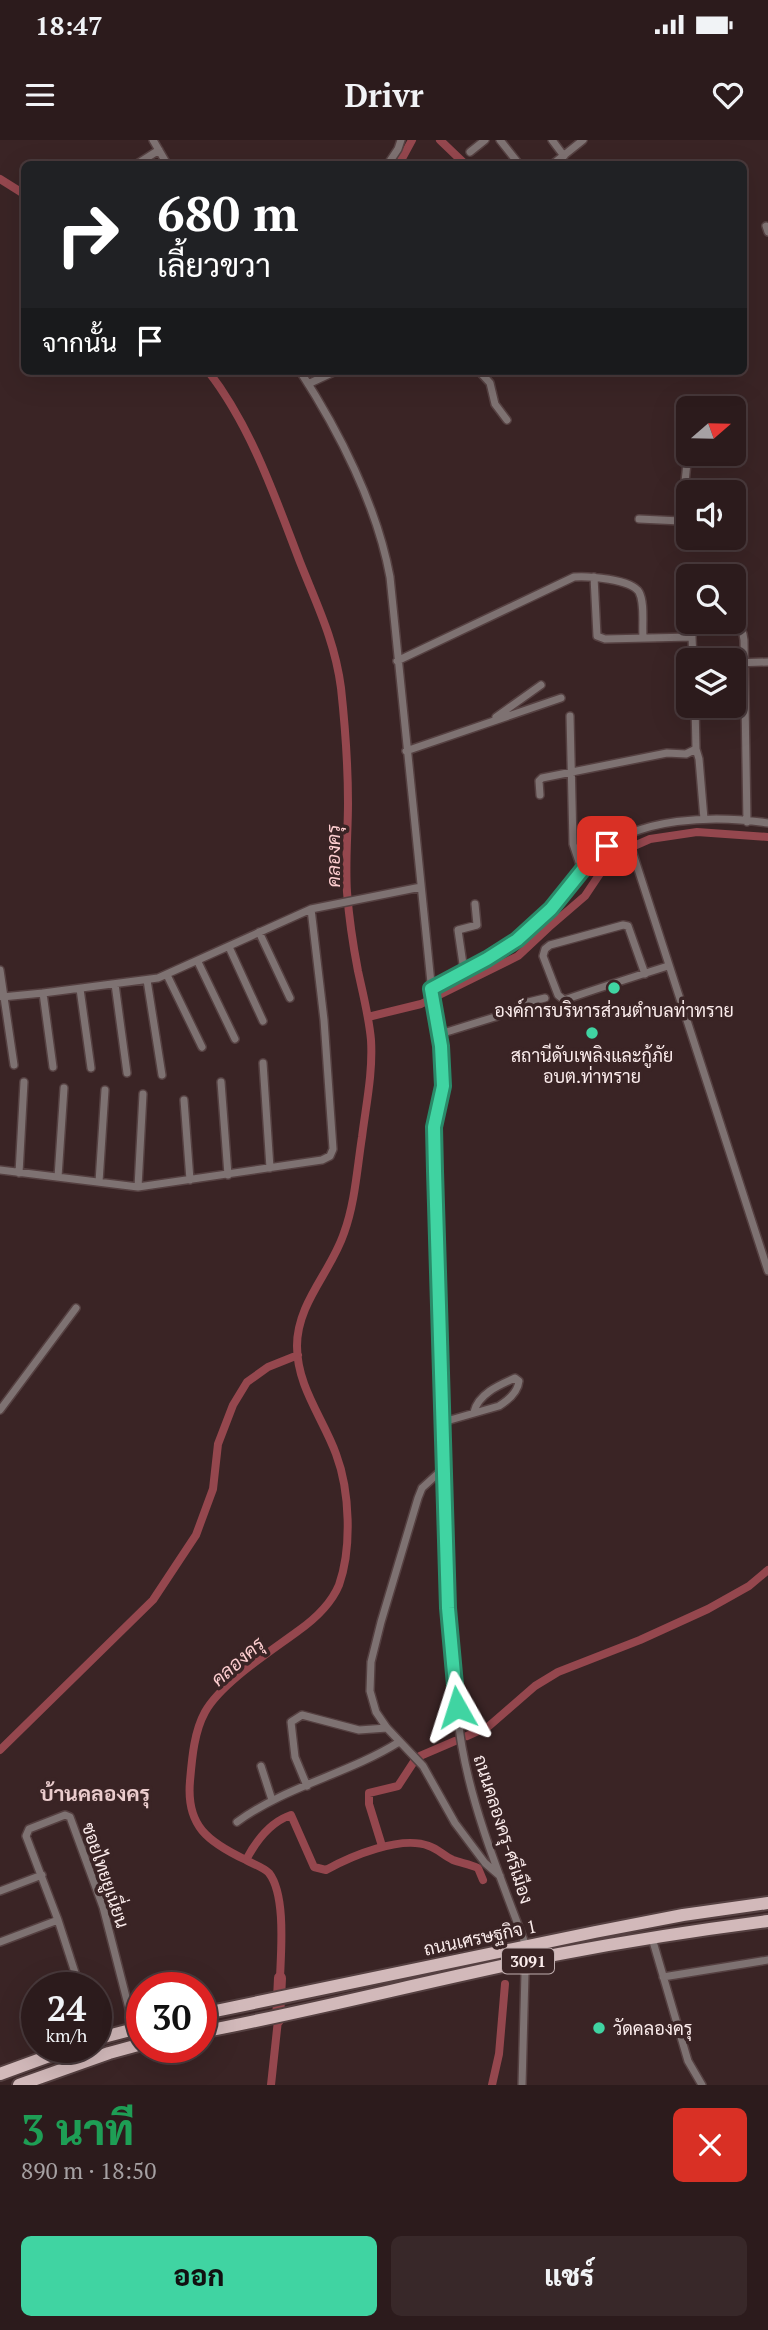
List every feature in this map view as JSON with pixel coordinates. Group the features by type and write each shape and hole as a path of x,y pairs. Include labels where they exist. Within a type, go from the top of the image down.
{"main road":[{"name":"ถนนเศรษฐกิจ 1","path":"217,2011 526,1945 683,1915 768,1903"},
{"name":"ถนนเศรษฐกิจ 1","path":"217,2029 523,1962 652,1938 768,1921"},
{"path":"19,2085 126,2048"},
{"path":"0,2074 30,2063"}],"street":[{"path":"153,140 165,161"},
{"path":"390,161 401,140"},
{"path":"470,152 485,140"},
{"path":"500,140 517,161"},
{"path":"552,140 564,156"},
{"path":"557,161 583,140"},
{"path":"142,161 159,150"},
{"name":"ถนนคลองครุ-ศรีเมือง","path":"302,375 345,446 378,530 390,577 431,991 440,1034 443,1086 434,1127 435,1171 448,1608 459,1727 482,1824 526,1945"},
{"path":"308,384 327,375"},
{"path":"483,375 490,383 495,404 507,420"},
{"path":"639,519 681,521 687,466"},
{"path":"397,660 567,579 594,577 627,584 639,593 643,637"},
{"path":"594,577 597,636 605,639 692,637 692,648"},
{"path":"746,662 768,662"},
{"path":"490,722 541,685"},
{"path":"406,751 561,698"},
{"path":"570,716 573,844 582,871"},
{"path":"695,718 704,819"},
{"path":"746,718 747,821"},
{"path":"540,795 540,779 667,753 686,754 696,749"},
{"path":"431,991 517,940 551,909 607,846 648,827 704,819 768,823"},
{"path":"628,837 768,1271"},
{"path":"2,998 167,975 311,909 421,887"},
{"path":"464,971 458,930 477,925 475,904"},
{"path":"0,1170 138,1187 322,1160 330,1156 333,1149 324,1020 311,909"},
{"path":"645,974 631,930 623,925 550,946 545,949 543,956 558,995 565,1000 645,974 668,966"},
{"path":"259,932 290,998"},
{"path":"229,947 263,1021"},
{"path":"198,961 235,1039"},
{"path":"0,970 2,998 14,1065"},
{"path":"167,975 202,1047"},
{"path":"146,980 162,1075"},
{"path":"114,984 127,1073"},
{"path":"80,989 91,1068"},
{"path":"43,993 53,1067"},
{"path":"440,1034 495,1017 517,1008 520,1004 545,998"},
{"path":"263,1063 270,1168"},
{"path":"19,1172 24,1082"},
{"path":"221,1082 228,1175"},
{"path":"58,1177 64,1088"},
{"path":"99,1182 105,1090"},
{"path":"138,1187 143,1094"},
{"path":"184,1100 190,1180"},
{"path":"0,1410 76,1308"},
{"path":"443,1422 499,1406 507,1401 519,1381 515,1378 484,1395 475,1406 474,1412"},
{"path":"444,1468 422,1488 418,1498 381,1622 372,1662 370,1691 376,1712 387,1728 423,1766 455,1823 485,1863 501,1876"},
{"path":"307,1786 295,1757 291,1722 296,1718 302,1715 359,1730 387,1728"},
{"path":"237,1822 272,1800 376,1757 399,1742"},
{"path":"261,1766 272,1800"},
{"name":"ซอยไทยยูเนี่ยน","path":"75,1972 26,1833 29,1829 68,1814 103,1908 126,1986"},
{"path":"0,1891 42,1875"},
{"path":"0,1942 58,1920"},
{"path":"652,1938 688,2061 702,2085"},
{"path":"663,1978 768,1960"},
{"path":"522,2085 523,1962"}],"waterway":[{"path":"401,161 412,140"},
{"path":"440,140 462,161"},
{"name":"คลองครุ","path":"0,179 21,192"},
{"name":"คลองครุ","path":"211,375 237,415 261,463 319,608 338,671 347,760 348,902 354,951 371,1040 369,1089 351,1210 338,1247 308,1302 298,1330 297,1346 306,1389 341,1469 348,1520 343,1570 336,1592 327,1605 304,1626 247,1668 212,1701 198,1728 191,1772 192,1810 202,1831 221,1846 267,1871 274,1883 281,1924 280,1978"},
{"path":"368,1017 421,1004 518,956 585,896 607,863 618,853 650,839 697,832 768,837"},
{"name":"คลองครุ","path":"0,1750 153,1600 196,1535 213,1489 218,1444 233,1405 247,1382 268,1367 298,1355"},
{"path":"467,1736 489,1726 535,1686 558,1672 640,1640 708,1609 749,1586 768,1570"},
{"path":"420,1756 455,1741"},
{"path":"382,1846 369,1804 369,1793 398,1786 415,1760"},
{"path":"246,1860 264,1833 291,1815 314,1867 326,1870 376,1849 418,1843 432,1847 453,1860 478,1868 483,1880"},
{"path":"278,2020 280,1978"},
{"path":"492,2085 499,2054 505,1984"},
{"name":"คลองครุ","path":"271,2085 278,2020"}],"place":[{"name":"องค์การบริหารส่วนตำบลท่าทราย","path":"614,988"},
{"name":"สถานีดับเพลิงและกู้ภัย อบต.ท่าทราย","path":"592,1033"},
{"name":"วัดคลองครุ","path":"599,2028"}],"district":[{"name":"บ้านคลองครุ","path":"95,1793"}],"route":[{"path":"457,1707 448,1608 434,1127 443,1086 440,1034 431,989 517,940 551,909 584,868 607,846"}]}
